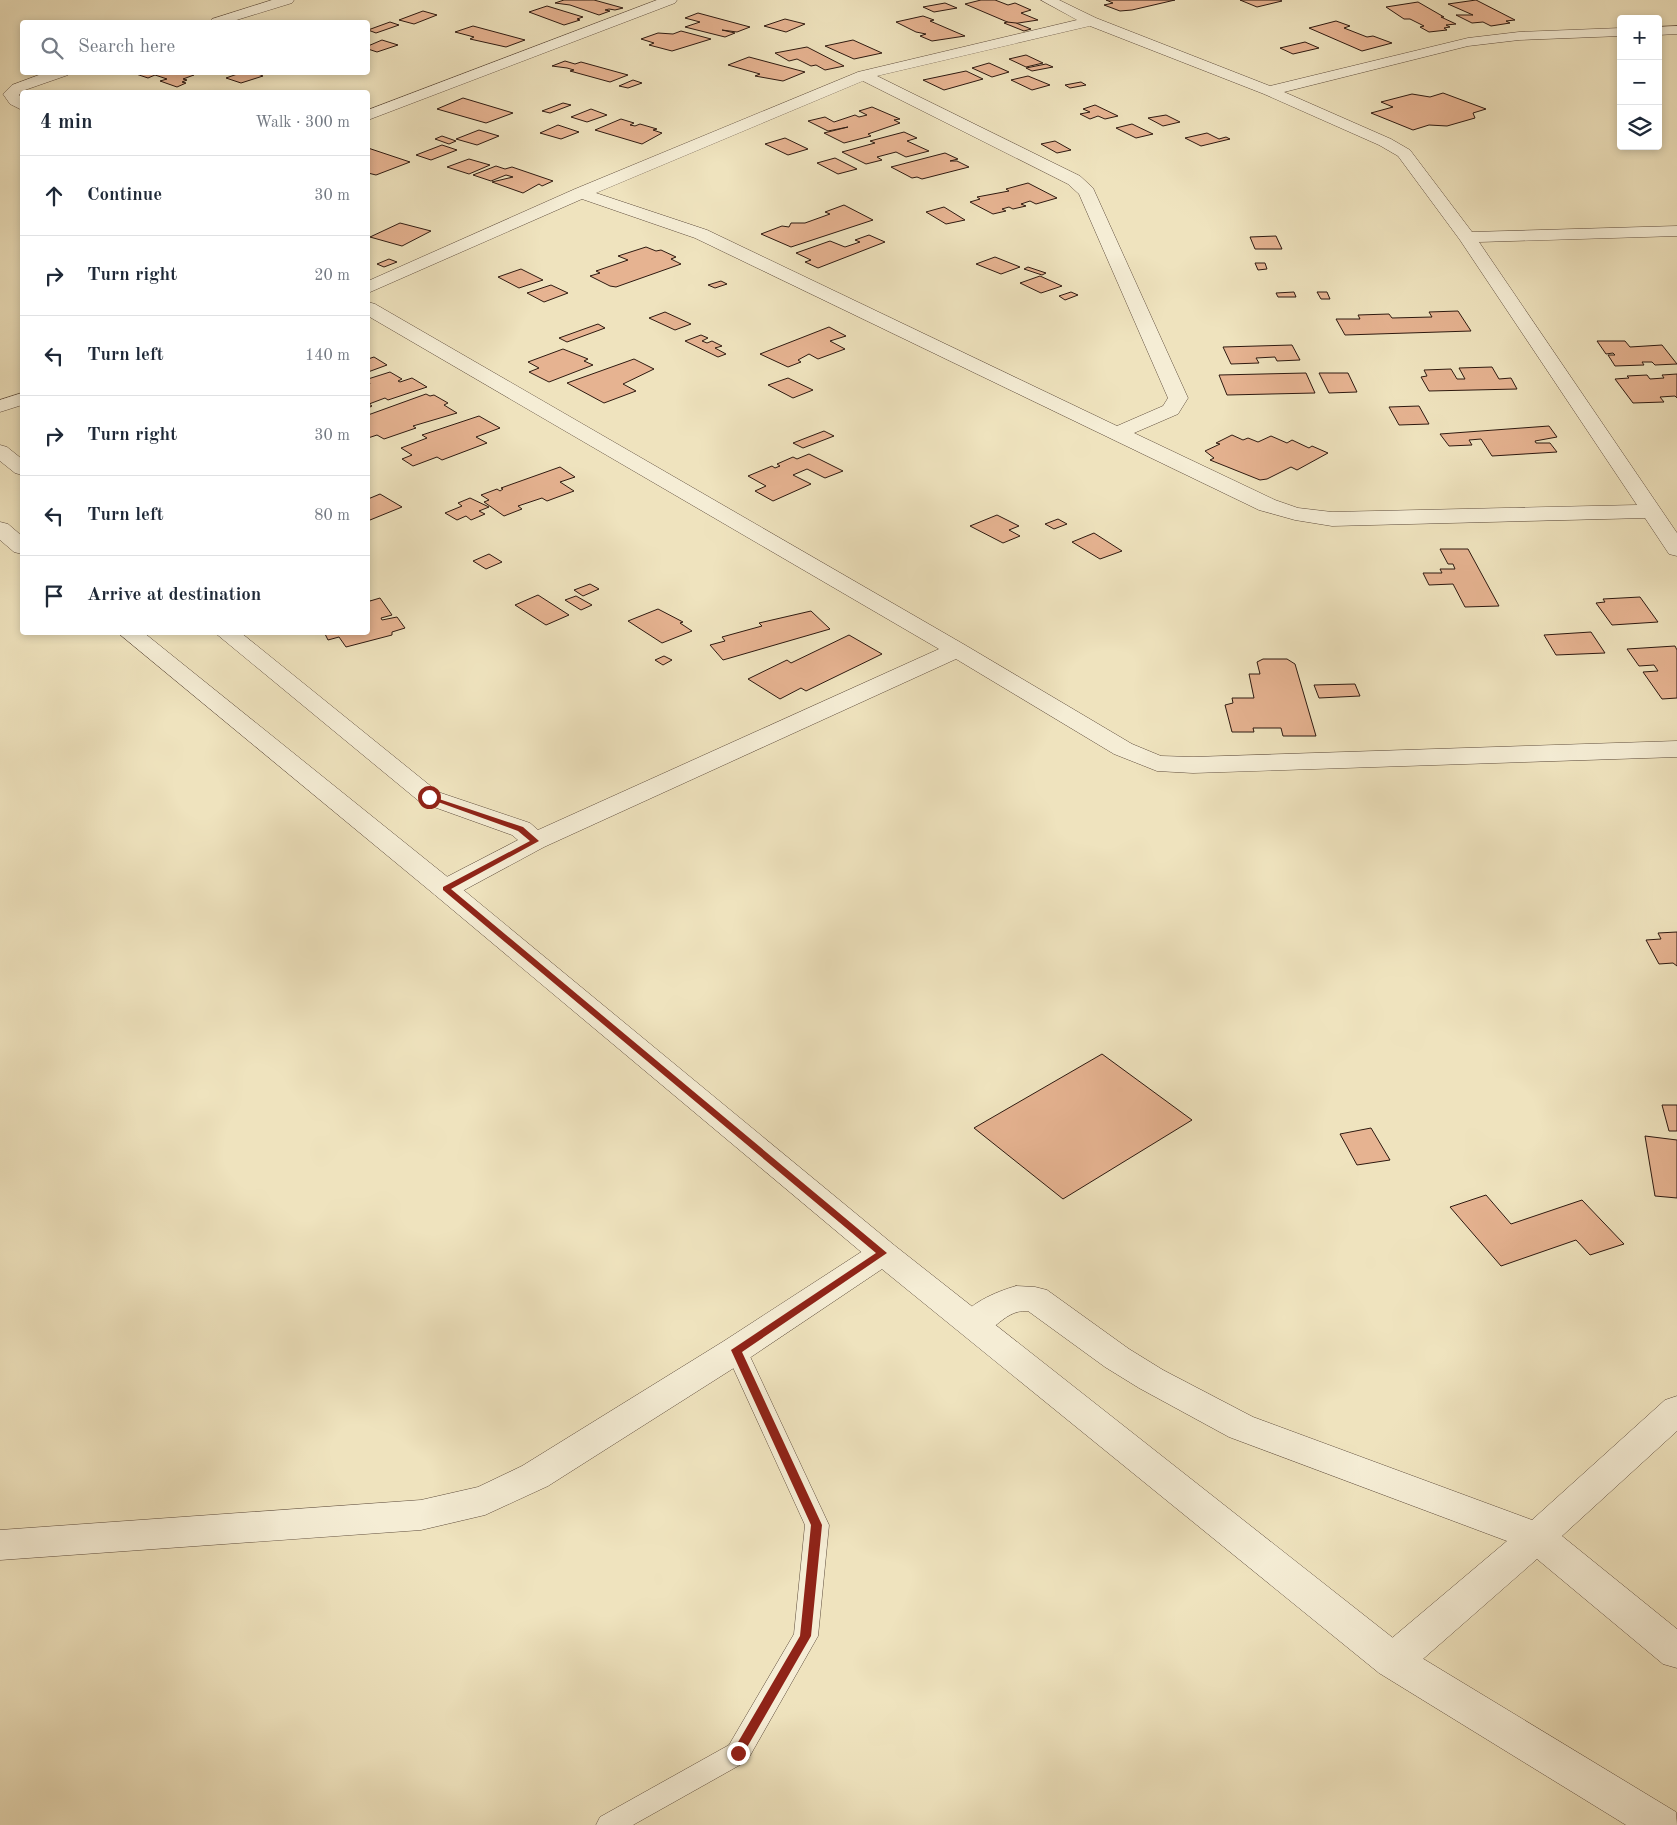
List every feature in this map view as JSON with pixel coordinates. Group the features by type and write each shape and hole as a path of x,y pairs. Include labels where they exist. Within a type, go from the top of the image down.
{"street":[{"path":"224,20 287,0"},
{"path":"370,114 670,0"},
{"path":"1048,0 1092,21 1269,91 1385,142 1404,153 1467,237 1677,549"},
{"path":"370,287 581,193 863,75 1092,21"},
{"path":"1662,31 1677,30"},
{"path":"1269,91 1468,42 1519,36 1617,32"},
{"path":"20,104 12,94 16,88 54,75"},
{"path":"863,75 1074,180 1087,192 1178,398 1170,410 1118,433"},
{"path":"581,193 701,234 1267,505 1295,514 1332,519 1652,511"},
{"path":"1467,237 1677,231"},
{"path":"370,309 1123,749 1157,763 1203,765 1677,749"},
{"path":"0,406 20,400"},
{"path":"0,451 20,467"},
{"path":"1,531 20,545"},
{"path":"132,635 445,889 883,1253 1243,1543 1393,1661 1662,1825"},
{"path":"229,635 429,797 521,829 535,841"},
{"path":"445,889 535,841 956,650"},
{"path":"0,1545 421,1515 485,1500 535,1476 736,1350 883,1253"},
{"path":"973,1324 997,1307 1016,1298 1036,1299 1142,1374 1241,1427 1538,1537 1677,1652"},
{"path":"1393,1661 1538,1537 1677,1410"}],"lane":[{"path":"609,1825 738,1753 806,1636 817,1525 736,1350"}],"building":[{"path":"564,0 594,0 623,8 605,10 610,11 599,15 570,5 555,3"},
{"path":"981,0 995,0 1008,5 1015,3 1031,10 1021,13 1038,20 1012,24 965,4"},
{"path":"1106,0 1175,0 1120,11 1104,5 1113,3"},
{"path":"1240,0 1280,0 1282,1 1257,7"},
{"path":"1476,0 1515,20 1506,21 1510,23 1491,26 1483,22 1472,23 1456,15 1473,15 1448,4"},
{"path":"1418,2 1456,24 1446,25 1450,27 1444,28 1447,30 1429,32 1420,27 1424,26 1410,19 1404,19 1386,7"},
{"path":"945,3 957,8 934,12 923,7"},
{"path":"547,6 583,17 577,19 580,20 564,25 529,12"},
{"path":"423,11 437,15 414,24 399,20"},
{"path":"698,13 750,27 737,32 722,30 735,33 725,37 685,27 700,22 685,18"},
{"path":"923,16 934,20 930,21 965,36 932,41 920,36 926,34 916,32 896,22"},
{"path":"785,19 805,24 786,32 764,26"},
{"path":"1336,21 1350,26 1344,28 1367,37 1373,36 1392,43 1362,51 1309,28"},
{"path":"390,22 399,25 376,33 370,29"},
{"path":"1004,23 1016,23 1031,29 1024,31"},
{"path":"473,26 525,40 506,47 470,39 474,37 455,32"},
{"path":"681,31 711,39 672,51 649,45 654,43 641,39 658,33 673,34"},
{"path":"382,40 398,45 377,52 370,50 370,45"},
{"path":"853,40 882,53 854,59 825,46"},
{"path":"1305,42 1319,48 1293,54 1280,48"},
{"path":"807,47 844,66 825,70 797,59 789,61 775,53"},
{"path":"1026,55 1043,63 1026,67 1009,59"},
{"path":"749,57 805,72 783,81 755,76 760,74 728,65"},
{"path":"565,61 575,64 581,62 628,75 610,82 570,71 574,70 567,68 552,66"},
{"path":"989,63 1009,72 992,77 972,68"},
{"path":"1046,64 1053,67 1032,71 1026,68"},
{"path":"966,71 983,79 944,90 923,80"},
{"path":"139,75 155,75 148,78"},
{"path":"155,75 194,75 183,79 187,80 182,82 186,83 177,87 160,81 167,79"},
{"path":"234,75 263,76 241,83 226,78"},
{"path":"1028,76 1050,85 1032,90 1011,80"},
{"path":"633,80 642,83 628,88 619,86"},
{"path":"1081,82 1086,85 1070,88 1065,85"},
{"path":"1443,93 1486,109 1473,113 1475,118 1447,126 1429,125 1413,130 1371,113 1393,107 1381,102 1412,94 1430,97"},
{"path":"463,98 513,113 486,123 437,109"},
{"path":"563,103 571,105 550,113 542,111"},
{"path":"1095,105 1118,116 1105,119 1098,116 1090,119 1080,114 1090,112 1083,109"},
{"path":"872,107 900,119 894,120 900,123 868,134 871,136 844,143 824,133 848,127 828,131 808,121 825,117 834,122 855,115 859,117 867,115 859,111"},
{"path":"591,109 607,115 587,122 571,117"},
{"path":"1166,115 1180,122 1163,126 1148,118"},
{"path":"621,119 634,123 630,125 640,124 657,129 653,130 662,133 642,144 595,130"},
{"path":"1132,124 1153,134 1136,138 1116,128"},
{"path":"558,125 579,132 561,139 540,133"},
{"path":"479,130 499,136 477,145 456,139"},
{"path":"904,132 917,138 907,141 929,151 906,157 896,152 877,157 882,160 866,164 842,152 875,143 870,141"},
{"path":"1207,133 1219,139 1226,137 1230,139 1201,146 1185,138"},
{"path":"442,136 456,141 449,144 435,139"},
{"path":"785,138 808,149 788,155 765,144"},
{"path":"1055,141 1071,150 1057,153 1041,144"},
{"path":"442,145 457,150 431,160 416,155"},
{"path":"370,149 410,162 376,175 370,174"},
{"path":"945,153 958,159 950,161 957,161 969,167 922,179 912,178 891,167"},
{"path":"835,158 857,169 838,174 817,163"},
{"path":"469,159 490,165 469,174 447,167"},
{"path":"496,166 505,169 512,167 553,181 542,186 539,184 523,193 492,182 513,177 506,175 491,181 473,175"},
{"path":"1028,183 1057,198 1036,204 1030,201 1021,204 1026,206 1013,209 1009,207 1002,209 1006,211 993,214 970,202 980,199 977,197 1009,191 1006,189"},
{"path":"844,205 873,220 791,247 761,234 782,226 789,227 791,223 805,223 830,214 825,212"},
{"path":"944,207 965,220 946,224 926,212"},
{"path":"400,223 431,231 402,246 370,237"},
{"path":"869,235 885,242 818,268 805,262 811,260 796,253 830,241 845,247 860,242 855,240"},
{"path":"1276,236 1282,249 1255,249 1250,237"},
{"path":"646,247 656,251 661,250 676,257 671,259 681,264 616,287 590,276 600,273 596,271 628,260 618,256"},
{"path":"995,257 1020,267 1001,274 976,264"},
{"path":"389,259 397,262 384,267 377,264"},
{"path":"1255,263 1265,263 1267,269 1258,270"},
{"path":"1028,267 1046,273 1042,275 1024,269"},
{"path":"521,269 543,280 519,288 498,277"},
{"path":"1040,276 1062,286 1041,293 1020,283"},
{"path":"721,281 727,284 715,288 708,285"},
{"path":"551,285 568,293 544,302 527,293"},
{"path":"1071,292 1078,295 1065,300 1059,296"},
{"path":"1294,292 1296,297 1278,297 1276,293"},
{"path":"1317,292 1327,292 1330,299 1321,299"},
{"path":"1458,311 1471,331 1345,335 1336,319 1360,319 1358,315 1389,314 1392,318 1432,317 1429,312"},
{"path":"665,312 691,324 675,330 649,318"},
{"path":"598,324 605,328 567,342 559,338"},
{"path":"829,327 846,336 830,341 845,349 818,359 809,354 798,360 801,362 788,367 760,354"},
{"path":"701,335 708,338 702,341 707,343 712,341 722,346 715,348 726,354 718,357 685,341"},
{"path":"1597,341 1625,341 1630,347 1662,345 1677,364 1655,365 1652,362 1642,362 1644,365 1615,366 1608,355 1615,355 1613,353 1606,354"},
{"path":"1292,345 1300,360 1277,361 1275,357 1256,358 1259,363 1231,364 1223,347"},
{"path":"563,349 588,359 584,361 593,365 549,382 529,372 539,368 528,362"},
{"path":"374,357 387,365 370,371 370,358"},
{"path":"634,359 654,369 623,384 636,391 604,403 567,383"},
{"path":"1492,367 1499,379 1511,378 1517,389 1429,391 1421,377 1427,376 1424,370 1451,369 1457,379 1465,379 1459,368"},
{"path":"390,372 402,379 398,381 400,382 412,378 427,387 388,400 385,398 370,404 370,378"},
{"path":"1306,373 1315,393 1227,395 1219,375"},
{"path":"1319,373 1348,373 1357,392 1329,393"},
{"path":"1677,374 1677,398 1675,396 1660,397 1664,402 1633,403 1615,379 1647,375 1650,379 1664,378 1662,375"},
{"path":"788,378 813,390 793,398 768,385"},
{"path":"426,394 434,395 448,403 444,405 457,413 413,426 416,428 384,439 377,435 370,437 370,414"},
{"path":"1419,406 1429,424 1399,425 1389,407"},
{"path":"479,416 500,428 476,437 487,443 442,460 437,457 413,466 402,459 412,455 401,448 427,438 422,435"},
{"path":"1549,426 1557,437 1535,441 1536,443 1550,443 1557,452 1492,456 1481,439 1469,440 1472,445 1449,446 1440,434"},
{"path":"824,431 834,436 803,448 793,443"},
{"path":"1232,435 1243,440 1248,438 1258,442 1271,436 1287,443 1292,440 1309,448 1312,446 1328,453 1297,470 1291,467 1267,479 1260,480 1210,460 1214,458 1205,451 1220,444 1216,443"},
{"path":"809,454 843,471 825,478 807,469 793,475 811,484 773,501 755,491 766,486 748,476 772,466 775,468 780,466 777,464 793,457 797,459"},
{"path":"560,467 575,477 560,482 574,491 547,501 542,498 518,506 522,509 504,516 484,502 489,500 481,495 497,489 500,491 503,489 501,488"},
{"path":"380,494 402,507 370,520 370,498"},
{"path":"470,498 489,507 479,511 485,514 471,520 466,516 457,520 445,513 462,506 458,503"},
{"path":"997,515 1019,526 1009,530 1020,536 1003,543 970,526"},
{"path":"1058,519 1067,524 1054,529 1045,524"},
{"path":"1094,533 1122,551 1100,559 1072,542"},
{"path":"1440,549 1468,549 1499,606 1465,607 1453,584 1429,585 1423,573 1442,573 1440,569 1455,569 1453,564 1448,564"},
{"path":"489,554 502,562 486,569 473,561"},
{"path":"590,584 599,589 583,596 574,590"},
{"path":"538,595 569,615 546,625 515,605"},
{"path":"576,596 592,605 581,610 565,600"},
{"path":"1640,597 1658,622 1612,625 1596,603 1605,602 1603,599"},
{"path":"380,598 392,615 381,618 382,620 397,617 405,628 392,632 392,635 346,647 339,637 328,640 326,635 370,635 370,601"},
{"path":"658,609 683,622 680,623 692,631 662,643 628,621"},
{"path":"811,611 830,629 723,660 710,645 725,641 722,637 762,626 759,623"},
{"path":"1591,632 1605,653 1556,655 1544,635"},
{"path":"849,635 882,654 806,691 801,688 780,699 748,679 787,660 791,663"},
{"path":"1675,646 1677,650 1677,698 1662,699 1643,672 1658,671 1654,665 1639,666 1627,649"},
{"path":"664,656 672,660 663,665 655,660"},
{"path":"1263,659 1287,659 1295,664 1316,736 1283,736 1281,728 1253,728 1254,732 1232,732 1225,705 1233,703 1232,698 1254,698 1249,674 1260,674 1257,662"},
{"path":"1355,684 1360,696 1319,698 1314,685"},
{"path":"1677,932 1677,966 1673,963 1659,964 1646,940 1661,939 1658,933"},
{"path":"1102,1054 1192,1120 1063,1199 974,1128"},
{"path":"1662,1105 1677,1105 1677,1131 1669,1131"},
{"path":"1371,1128 1390,1160 1357,1165 1340,1134"},
{"path":"1645,1136 1677,1140 1677,1198 1655,1196"},
{"path":"1486,1195 1511,1224 1582,1200 1624,1244 1590,1255 1576,1240 1501,1266 1450,1207"}],"route":[{"path":"429,797 521,829 535,841 445,889 883,1253 736,1350 817,1525 806,1636 738,1753"}]}
